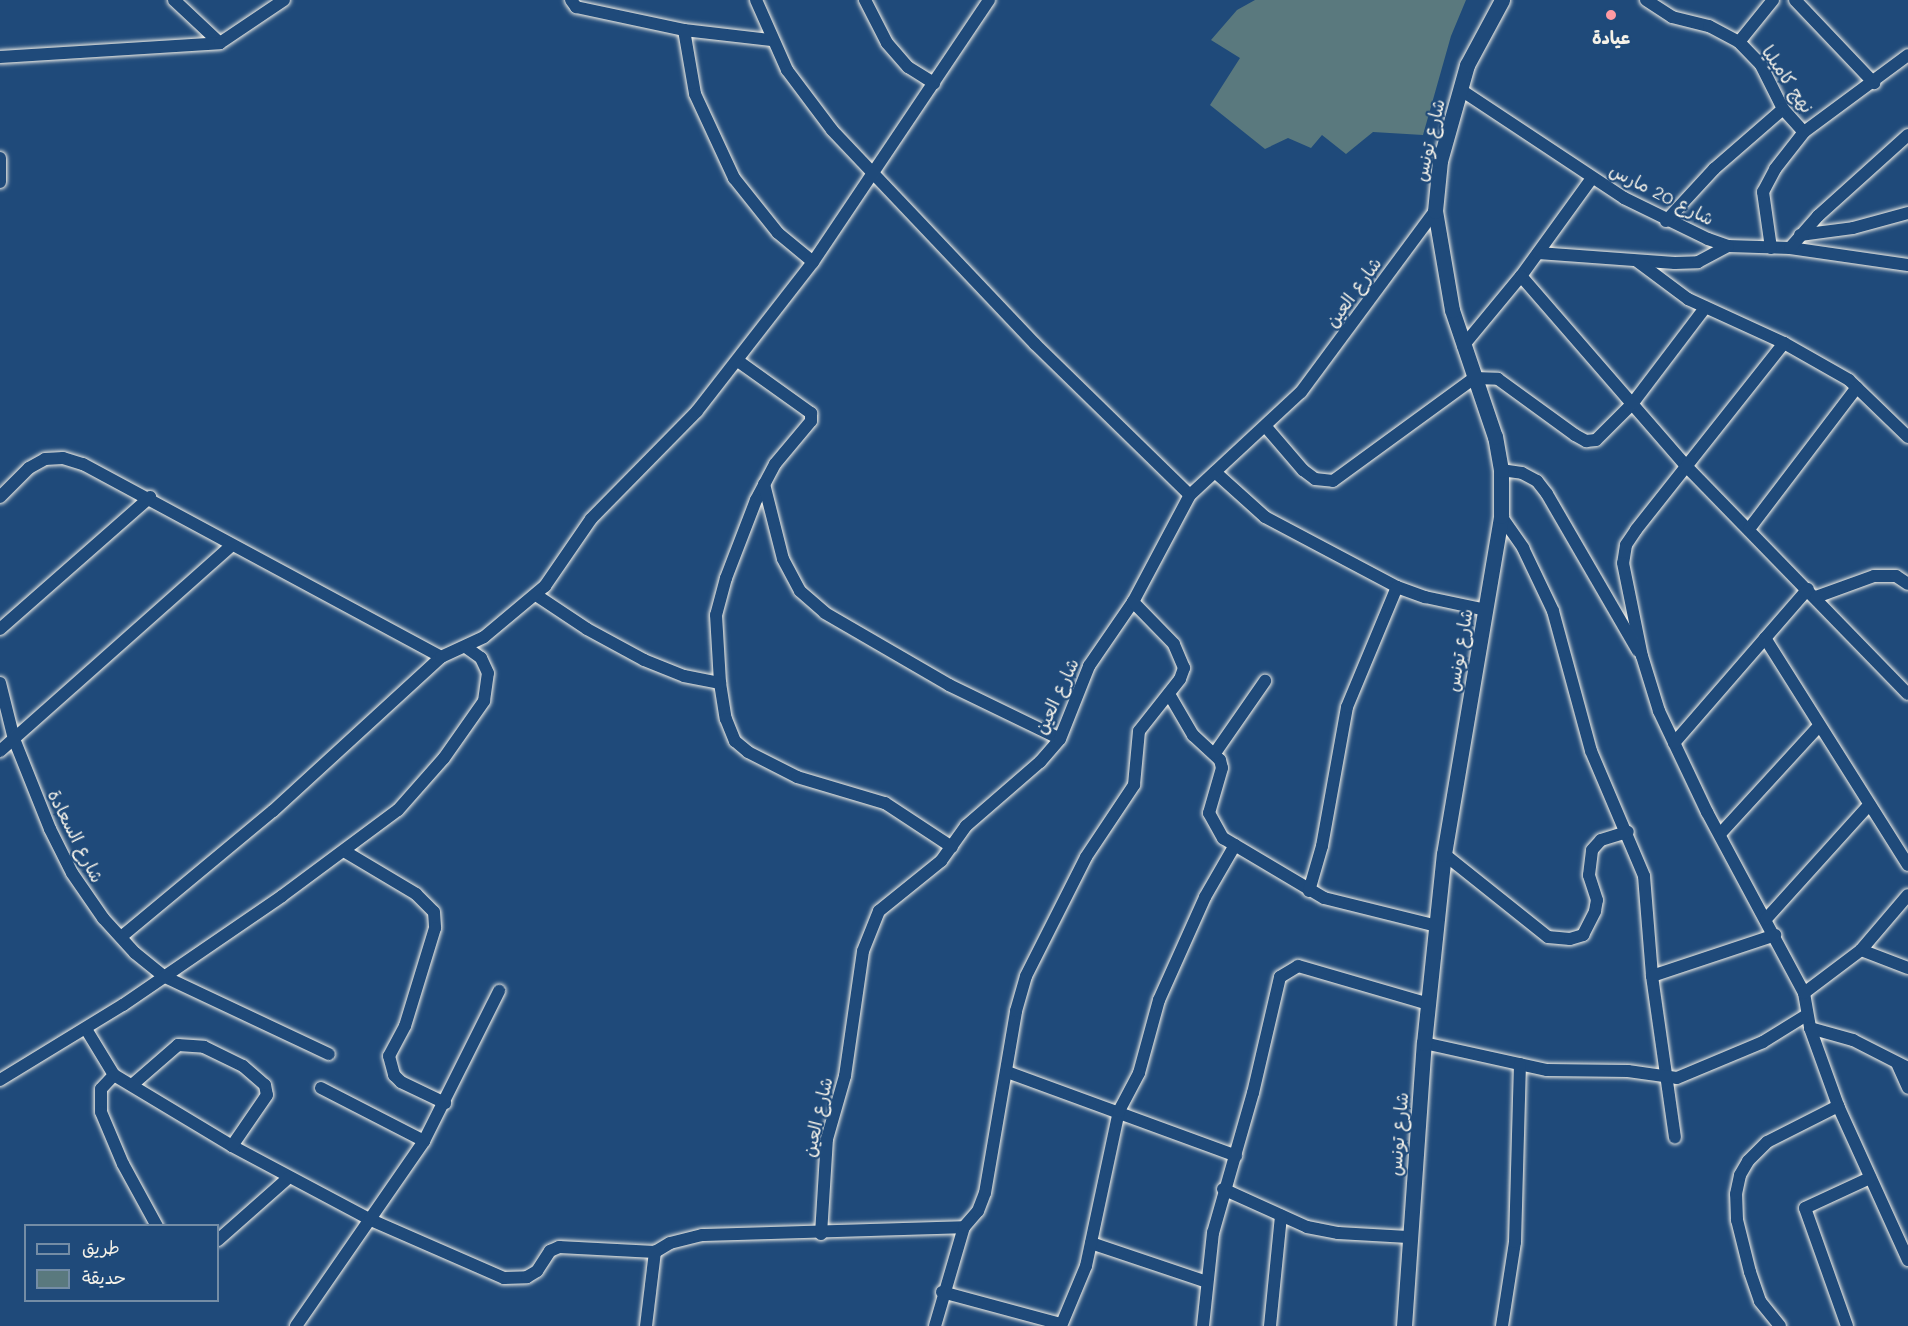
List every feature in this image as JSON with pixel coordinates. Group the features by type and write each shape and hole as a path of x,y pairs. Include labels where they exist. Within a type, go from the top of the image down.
{"street":[{"path":"174,0 219,44"},
{"path":"0,57 219,44 284,0"},
{"path":"571,0 576,7 684,30 771,40"},
{"path":"756,0 771,40 805,98 872,172 1051,360 1190,495"},
{"path":"865,0 887,43 908,67 934,83"},
{"path":"121,938 291,796 441,657 466,647 536,595 599,510 669,443 738,360 813,262 989,0"},
{"name":"شارع تونس","path":"1404,1326 1408,1237 1424,1042 1444,854 1501,516 1501,470 1463,346 1444,274 1436,210 1440,161 1461,90 1481,35 1502,0"},
{"name":"نهج كاميليا","path":"1646,0 1672,17 1709,26 1739,42 1768,76 1783,109 1804,132"},
{"path":"1739,42 1773,0"},
{"path":"1795,0 1874,83"},
{"path":"684,30 695,94 734,178 778,233 813,262"},
{"path":"1771,248 1765,211 1765,185 1804,132 1874,83 1908,55"},
{"name":"شارع 20 مارس","path":"1461,90 1592,178 1666,221 1728,246 1790,248 1908,265"},
{"path":"1666,221 1714,169 1783,109"},
{"path":"1790,248 1800,235 1908,135"},
{"path":"0,158 0,182"},
{"path":"1463,346 1538,254 1592,178"},
{"name":"شارع العين","path":"821,1234 827,1139 845,1076 857,978 870,927 892,898 926,874 952,847 966,826 1040,762 1060,739 1089,666 1133,602 1190,495 1266,427 1301,392 1436,210"},
{"path":"1800,235 1853,228 1908,213"},
{"path":"1538,254 1637,261 1698,262 1728,246"},
{"path":"1637,261 1666,286 1705,308 1785,343 1857,387 1908,437"},
{"path":"1521,276 1688,468 1908,694"},
{"path":"1266,427 1303,470 1314,478 1333,481 1474,378 1498,379 1550,419 1586,441 1604,435 1632,404 1705,308"},
{"path":"1785,343 1688,468 1636,530 1623,555 1642,656 1674,743 1804,993 1808,1022 1838,1106 1908,1260"},
{"path":"738,360 811,413 806,429 775,464 764,484 726,578 716,615 720,683 726,719 735,741 748,752 797,777 885,803 952,847"},
{"path":"1749,529 1857,387"},
{"path":"0,497 29,468 45,459 63,458 150,497 232,545 441,657"},
{"path":"1501,470 1522,473 1537,481 1547,494 1611,609 1642,656"},
{"path":"1215,472 1265,517 1396,587 1425,597 1486,610"},
{"path":"764,484 783,559 800,591 825,613 949,685 1060,739"},
{"path":"0,629 150,497"},
{"path":"1501,516 1523,548 1553,611 1591,751 1628,832 1648,894 1652,976 1675,1137"},
{"path":"0,751 232,545"},
{"path":"1674,743 1765,638 1812,593 1874,576 1896,576 1908,584"},
{"path":"1309,891 1322,846 1347,707 1396,587"},
{"path":"536,595 587,629 644,660 684,676 720,683"},
{"path":"935,1326 942,1292 964,1227 978,1210 985,1193 1026,976 1086,857 1134,785 1139,731 1180,679 1182,657 1133,602"},
{"path":"1765,638 1908,865"},
{"path":"0,1080 86,1029 165,977 344,851 398,810 470,725 489,685 481,658 466,647"},
{"path":"1215,753 1265,681"},
{"name":"شارع السعادة","path":"0,683 14,739 50,829 72,873 121,938 165,977 329,1054"},
{"path":"1169,694 1193,735 1215,753 1222,768 1209,813 1215,829 1235,846 1309,891 1347,904 1437,926"},
{"path":"1720,834 1819,726"},
{"path":"1766,920 1869,805"},
{"path":"1444,854 1548,937 1570,939 1583,935 1595,911 1597,900 1589,875 1592,850 1601,840 1628,832"},
{"path":"942,1292 1061,1325 1091,1243 1119,1111 1139,1073 1174,962 1235,846"},
{"path":"344,851 416,894 434,912 435,928 405,1026 389,1056 394,1075 401,1082 445,1103"},
{"path":"1804,993 1861,950 1908,895"},
{"path":"1652,976 1775,935"},
{"path":"1861,950 1908,968"},
{"path":"1203,1326 1207,1282 1224,1189 1236,1156 1275,985 1288,969 1311,969 1429,1004"},
{"path":"296,1326 424,1141 499,991"},
{"path":"1424,1042 1547,1070 1628,1071 1668,1077 1709,1066 1808,1022 1853,1040 1903,1065 1908,1088"},
{"path":"86,1029 114,1075 232,1146 288,1178 371,1220 504,1278 527,1277 537,1270 550,1251 559,1247 654,1252 670,1242 702,1235 821,1234 964,1227"},
{"path":"132,1085 167,1050 178,1045 204,1047 243,1066 265,1085 267,1095 232,1146"},
{"path":"1502,1326 1515,1242 1520,1064"},
{"path":"1007,1072 1119,1111 1236,1156"},
{"path":"114,1075 101,1089 101,1112 123,1164 157,1224"},
{"path":"321,1088 424,1141"},
{"path":"1780,1326 1760,1301 1750,1272 1737,1220 1736,1194 1740,1175 1748,1161 1767,1142 1838,1106"},
{"path":"219,1239 288,1178"},
{"path":"1847,1326 1805,1208 1870,1178"},
{"path":"1224,1189 1281,1216 1338,1233 1408,1237"},
{"path":"1270,1326 1281,1216"},
{"path":"1091,1243 1207,1282"},
{"path":"649,1325 654,1252"}],"green space":[{"path":"1255,0 1466,0 1451,36 1423,135 1373,132 1346,154 1322,135 1311,148 1288,138 1265,149 1210,105 1240,58 1211,40 1237,10"}],"place":[{"name":"عيادة","path":"1611,15"}]}
